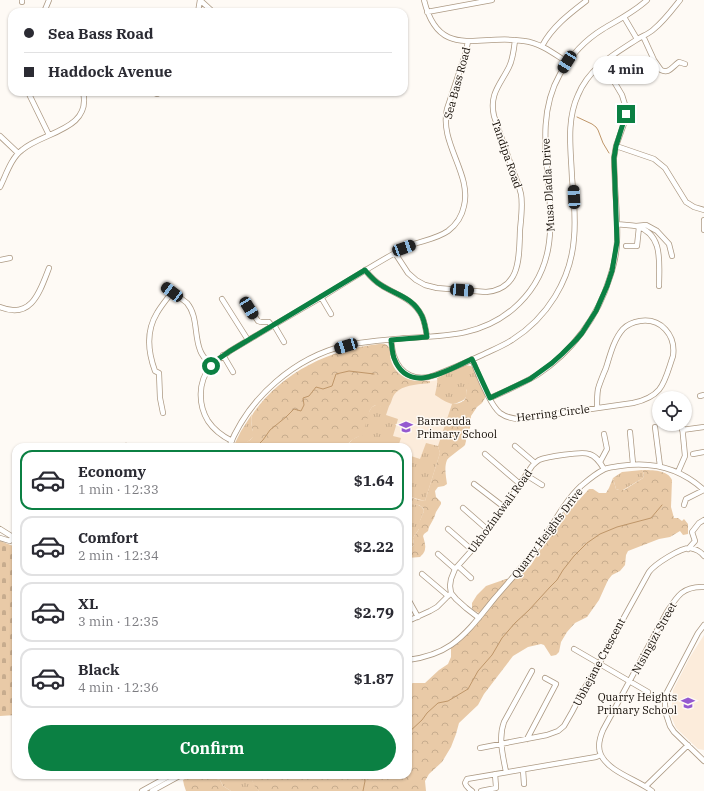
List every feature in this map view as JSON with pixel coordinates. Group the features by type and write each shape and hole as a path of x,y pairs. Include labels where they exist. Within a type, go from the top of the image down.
{"street":[{"path":"200,0 209,8"},
{"path":"424,0 429,18 434,27 443,34 455,40 468,42 526,41 542,46 567,62"},
{"path":"427,12 492,0"},
{"name":"Musa Dladla Drive","path":"232,441 248,412 277,381 298,366 318,355 363,342 452,335 468,332 496,321 510,312 520,302 539,275 550,239 546,118 549,100 554,86 567,62 578,48 591,37 624,17 647,0"},
{"path":"391,340 394,356 398,365 404,372 413,377 426,378 507,343 529,328 550,305 564,280 575,238 570,138 572,112 575,101 582,86 590,75 610,56 658,26 680,0"},
{"path":"542,46 553,28 586,1"},
{"path":"624,17 637,39"},
{"path":"643,36 654,60 661,70 667,72 678,62 685,64"},
{"name":"Tandipa Road","path":"395,253 402,266 411,276 420,283 433,288 492,291 505,285 514,274 518,266 520,246 522,211 521,194 494,116 492,105 496,90 511,63 515,40"},
{"name":"Sea Bass Road","path":"232,441 213,427 208,421 203,410 201,397 202,385 211,366 224,355 248,340 321,298 365,270 404,248 444,234 458,221 466,199 465,189 448,138 445,118 468,42"},
{"path":"490,398 538,374 562,354 582,333 596,311 607,286 616,254 617,242 614,163 616,146 625,121 626,108 622,95 603,63"},
{"path":"30,96 49,135"},
{"path":"0,187 18,153 29,145 67,127 78,118 84,106 84,96"},
{"path":"0,136 18,153"},
{"path":"616,146 654,159 660,163 686,202 694,207 704,210"},
{"path":"704,220 704,230"},
{"path":"617,224 637,227 650,234 657,245 659,252 659,286"},
{"path":"637,227 646,225 657,231 669,244 672,256"},
{"path":"626,246 638,246 637,227"},
{"path":"0,260 10,258"},
{"path":"0,307 13,310 31,304 40,291 49,268"},
{"path":"365,270 381,285 413,303 424,321 427,337"},
{"path":"165,286 190,307 195,321 196,335 200,350 203,357 211,366"},
{"path":"163,413 160,398 160,375 159,372 155,371 152,364 149,339 151,327 157,313 172,292"},
{"path":"321,298 331,314"},
{"path":"222,299 248,340"},
{"path":"249,308 258,322 269,322 273,325 284,342"},
{"name":"Herring Circle","path":"472,359 494,406 504,416 514,419 527,418 597,408 643,400 655,394 660,388 669,368 673,351 670,335 664,328 652,321 637,322 624,328 614,345 599,387 597,408"},
{"path":"224,355 233,372"},
{"path":"678,472 685,456 682,428 704,427"},
{"path":"656,431 660,466"},
{"path":"630,432 633,464"},
{"path":"604,434 607,449 600,462 604,469"},
{"path":"515,446 535,463"},
{"path":"693,454 704,452"},
{"name":"Ukhozinkwali Road","path":"449,594 450,579 457,567 488,530 535,463 548,458 584,453 594,456 600,462"},
{"path":"485,454 520,484"},
{"name":"Quarry Heights Drive","path":"412,659 421,658 442,650 459,639 479,618 531,556 576,491 584,483 604,469 633,464 660,466 678,472 704,490"},
{"path":"526,475 542,485"},
{"path":"474,484 504,507"},
{"path":"684,505 686,499 704,490"},
{"path":"463,508 488,530"},
{"path":"688,549 695,541 692,532 699,523 704,520"},
{"path":"0,529 12,536"},
{"path":"448,529 472,550"},
{"path":"0,538 10,541 12,540"},
{"path":"688,549 698,550 704,556"},
{"name":"Ubhejane Crescent","path":"480,748 547,735 561,729 599,664 649,572 659,563 681,550 688,549"},
{"path":"438,554 471,578"},
{"path":"422,574 479,618"},
{"name":"Ntsingizi Street","path":"601,755 600,745 603,730 667,612 680,593 690,588 704,587"},
{"path":"412,619 434,608 449,594"},
{"path":"412,606 418,617"},
{"path":"704,625 681,664 667,693 665,701 666,714 670,726 674,732 704,761"},
{"path":"574,650 648,692"},
{"path":"506,772 501,744 501,733 504,722 532,671"},
{"path":"527,738 556,684 545,678"},
{"path":"646,786 688,745"},
{"path":"472,791 466,785 466,780 601,755 615,770 646,786 652,791"},
{"path":"523,770 524,784"},
{"path":"481,791 496,788 495,774"},
{"path":"142,791 164,779"},
{"path":"152,791 174,779"}],"shaded area":[{"name":"Barracuda Primary School","path":"438,380 454,406 427,506 412,503 412,443 359,443 373,388"},
{"name":"Quarry Heights Primary School","path":"704,635 704,750 698,749 676,728 671,716 673,690 690,657"}],"green space":[{"path":"379,344 387,345 390,350 392,363 401,375 411,380 430,381 430,383 402,388 396,392 389,406 387,407 383,408 376,405 373,406 370,410 362,436 357,437 348,443 245,443 253,436 251,423 252,415 279,385 293,374 326,357 361,347"},
{"path":"465,365 471,366 474,369 479,381 466,390 465,399 453,404 446,402 435,395 437,378"},
{"path":"472,381 479,381 486,394 485,398 471,416 470,428 465,435 465,445 447,460 445,469 447,484 438,487 435,491 436,497 441,504 428,531 423,536 425,546 423,553 420,557 412,558 412,547 414,545 413,538 419,529 418,525 424,511 419,505 412,504 412,497 425,501 440,453 438,446 452,404 463,401 468,384"},
{"path":"376,405 381,407 389,406 386,415 398,419 393,436 401,438 399,443 349,443 359,436 372,407"},
{"path":"252,414 251,422 254,436 246,443 235,443"},
{"path":"426,443 438,446 440,453 425,501 412,497 412,456 420,459"},
{"path":"642,470 644,474 643,478 623,490 616,489 613,478 622,472"},
{"path":"642,470 659,471 670,477 672,480 671,507 674,518 678,518 682,521 684,519 688,524 688,534 683,535 680,531 670,537 659,539 628,551 625,565 608,580 599,600 587,617 575,623 567,632 561,642 559,652 556,655 551,656 544,645 541,644 528,647 513,656 484,694 478,705 459,723 451,747 442,762 429,774 425,781 426,791 259,791 256,788 252,782 252,779 412,779 412,683 425,683 448,664 451,657 451,647 468,633 483,617 483,615 472,608 472,603 477,595 486,586 506,579 518,577 523,573 531,565 547,542 564,513 572,503 579,500 589,489 593,489 599,493 606,493 613,478 616,489 624,490 643,478 644,474"},
{"path":"412,504 416,504 424,511 419,529 413,538 414,545 412,547"},
{"path":"0,541 12,546 12,715 0,716"},
{"path":"217,779 252,779 259,791 231,791 223,786 220,780"},
{"path":"217,779 220,780 223,786 231,791 186,791 183,780"}],"waterway":[{"path":"577,117 596,127 609,153"},
{"path":"260,443 270,430 294,409 301,411 304,405 303,398 309,396 316,387 323,389 332,386 336,374 349,371 374,374"},
{"path":"412,729 438,703 448,701 468,689 478,671 492,655 502,638 557,580 574,556 587,543 600,534 617,527 651,518 662,505"},
{"path":"363,791 365,779"}],"place":[{"name":"Barracuda Primary School","path":"406,427"},
{"name":"Quarry Heights Primary School","path":"688,703"}],"route":[{"path":"211,366 230,351 321,298 365,270 375,281 413,303 422,315 427,337 391,340 396,362 404,372 417,378 430,377 472,359 490,398 538,374 570,347 582,333 602,300 607,286 614,263 617,242 614,158 616,146 626,114"}]}
